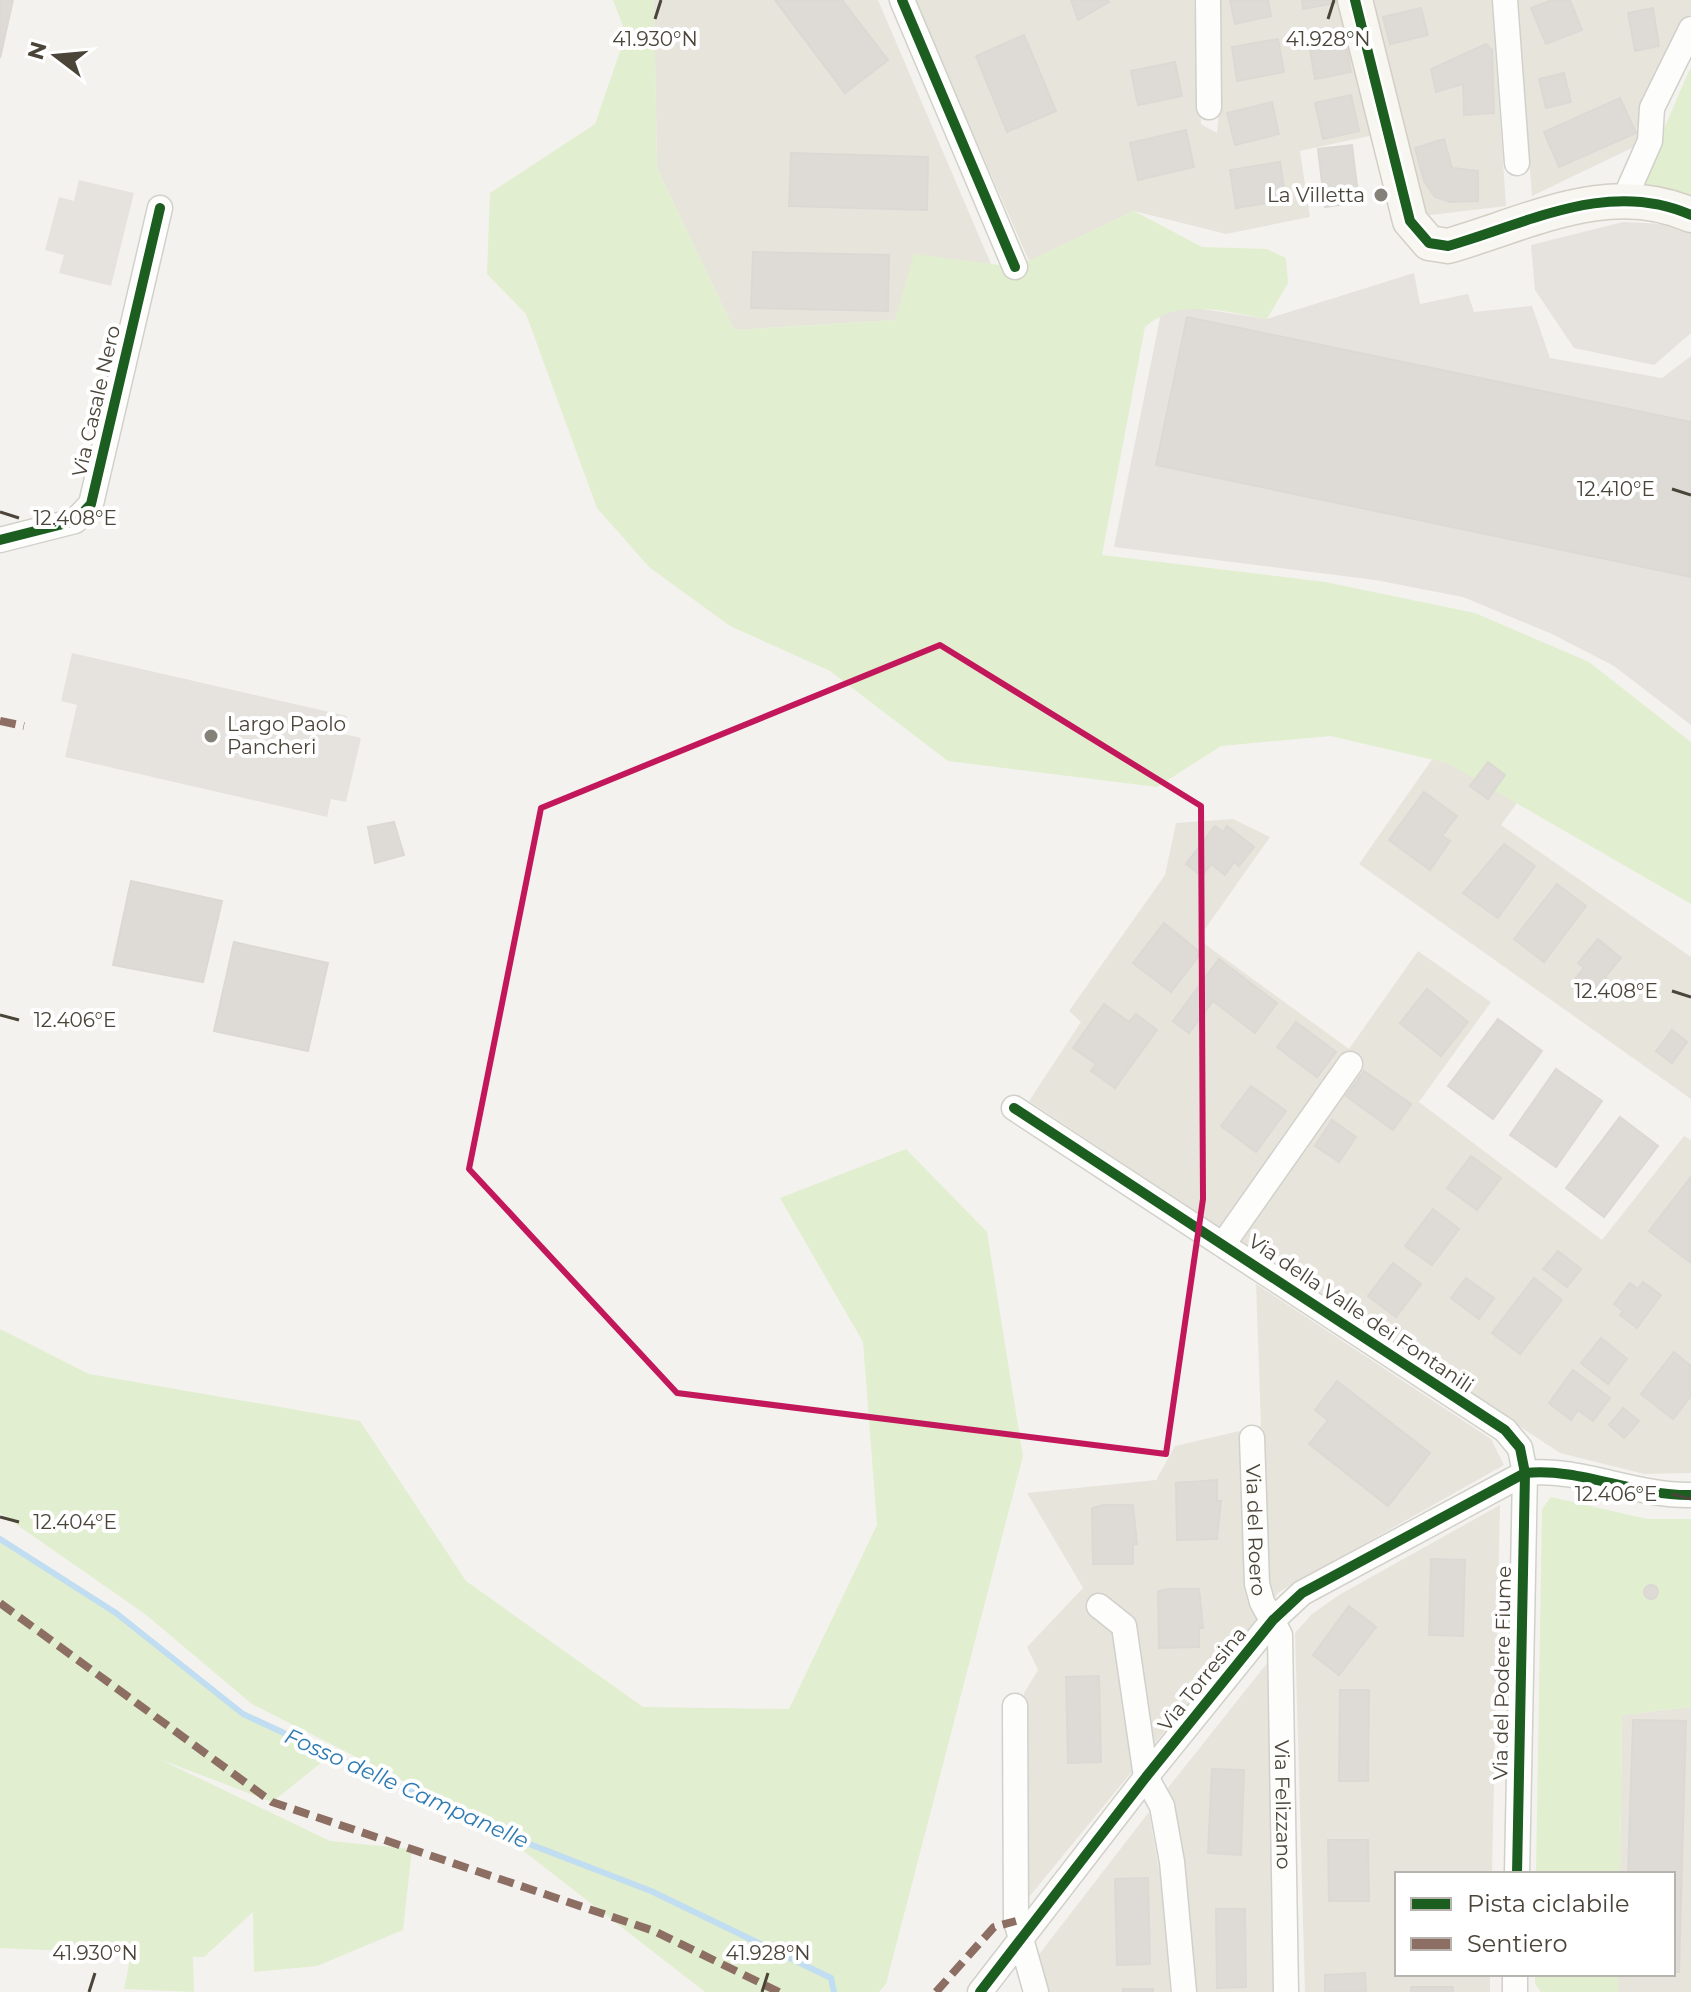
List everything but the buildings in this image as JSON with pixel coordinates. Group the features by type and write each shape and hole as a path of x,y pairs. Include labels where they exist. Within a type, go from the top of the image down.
{"street":[{"path":"902,0 1015,267"},
{"path":"1208,0 1209,107"},
{"path":"1355,0 1410,221 1421,238 1448,246 1565,208 1624,200 1691,215"},
{"path":"1505,0 1517,163"},
{"path":"1624,200 1650,141 1652,108 1691,29"},
{"name":"Via Casale Nero","path":"0,540 75,521 91,504 160,208"},
{"path":"1224,1243 1350,1064"},
{"name":"Via della Valle dei Fontanili","path":"1014,1108 1505,1430 1519,1444 1525,1473"},
{"name":"Via del Roero","path":"1252,1438 1257,1584 1262,1602 1273,1620"},
{"path":"1525,1473 1558,1474 1647,1493 1691,1495"},
{"name":"Via Torresina","path":"980,1992 1146,1777 1293,1599 1525,1473"},
{"name":"Via del Podere Fiume","path":"1517,1872 1525,1473"},
{"path":"1099,1606 1124,1626 1146,1777 1162,1806 1172,1862 1184,1992"},
{"name":"Via Felizzano","path":"1273,1620 1280,1635 1281,1657 1286,1992"},
{"path":"1015,1706 1016,1921 1023,1936 1036,1992"}],"highlighted area":[{"path":"940,645 1201,806 1203,1199 1166,1454 677,1393 469,1169 541,808"}],"shaded area":[{"path":"654,0 878,0 991,264 915,255 895,320 734,330 657,168"},
{"path":"914,0 1194,0 1201,124 1217,133 1221,92 1220,0 1342,0 1374,135 1300,151 1310,217 1226,234 1134,211 1029,261"},
{"path":"1367,0 1492,0 1506,206 1423,216"},
{"path":"1517,0 1691,0 1691,13 1639,119 1638,145 1532,196"},
{"path":"79,180 134,193 111,286 59,273 64,255 45,250 59,197 74,201"},
{"path":"1623,222 1667,224 1691,231 1691,333 1654,365 1574,348 1535,290 1531,245"},
{"path":"1414,273 1420,304 1468,294 1474,312 1532,306 1550,358 1662,378 1691,356 1691,725 1614,666 1552,634 1463,597 1375,580 1114,547 1161,313 1195,308 1267,319"},
{"name":"Largo Paolo Pancheri","path":"72,653 347,716 343,734 361,738 346,802 331,799 327,817 65,757 77,705 61,701"},
{"path":"1449,735 1540,771 1501,825 1691,957 1691,1099 1359,864"},
{"path":"1233,819 1270,837 1198,939 1349,1049 1418,951 1491,1002 1419,1102 1602,1240 1684,1136 1691,1140 1691,1473 1644,1474 1560,1453 1029,1101 1081,1022 1069,1011 1165,875 1176,823"},
{"path":"1256,1284 1491,1439 1504,1465 1279,1592 1020,1908 1024,1693 1038,1670 1027,1647 1083,1588 1027,1493 1156,1480 1175,1446 1261,1426"},
{"path":"1500,1505 1492,1872 1395,1872 1395,1976 1490,1976 1490,1992 1305,1992 1295,1633 1312,1614 1339,1595"},
{"path":"1268,1662 1275,1992 1194,1992 1185,1878 1167,1789"},
{"path":"1691,1707 1691,1992 1618,1992 1618,1976 1675,1976 1675,1872 1620,1872 1622,1715"},
{"path":"1149,1812 1160,1876 1171,1992 1045,1992 1037,1957"}],"green space":[{"path":"613,0 654,0 657,168 734,330 895,320 914,254 1015,267 1134,211 1202,247 1267,249 1286,258 1288,283 1267,319 1188,309 1158,318 1145,327 1102,555 1325,582 1475,613 1589,662 1691,742 1691,904 1447,763 1330,736 1221,746 1157,787 948,761 830,671 730,626 649,567 597,508 526,314 487,274 490,193 595,124 626,34"},
{"path":"1691,68 1691,197 1639,187 1688,73"},
{"path":"906,1149 987,1232 1023,1456 886,1984 879,1992 705,1992 490,1825 252,1704 145,1614 0,1513 0,1329 89,1374 360,1421 466,1581 643,1707 789,1709 877,1525 863,1342 780,1198"},
{"path":"1551,1497 1647,1519 1691,1519 1691,1707 1622,1715 1620,1872 1536,1872 1542,1509"},
{"path":"0,1539 116,1613 243,1714 331,1755 272,1802 159,1759 330,1841 412,1849 403,1930 317,1966 254,1972 253,1912 204,1957 193,1957 194,1992 124,1989 131,1954 0,1948"},
{"path":"1535,1976 1618,1976 1618,1992 1541,1992 1535,1984"}],"waterway":[{"name":"Fosso delle Campanelle","path":"0,1539 116,1613 243,1714 501,1833 651,1891 831,1978 834,1992"}],"marked path":[{"path":"0,721 24,726"},
{"path":"0,1603 272,1802 654,1931 779,1992"},
{"path":"936,1992 994,1927 1016,1921"}],"cycle path":[{"path":"902,0 1015,267"},
{"path":"1355,0 1410,221 1429,243 1448,246 1568,208 1599,203 1629,201 1660,205 1691,215"},
{"path":"0,540 75,521 91,504 160,208"},
{"path":"1014,1108 1505,1430 1520,1448 1525,1473 1517,1872"},
{"path":"980,1992 1146,1777 1273,1620 1302,1593 1525,1473 1566,1474 1649,1491 1691,1495"}],"place":[{"name":"La Villetta","path":"1381,195"},
{"name":"Largo Paolo Pancheri","path":"211,736"}]}
